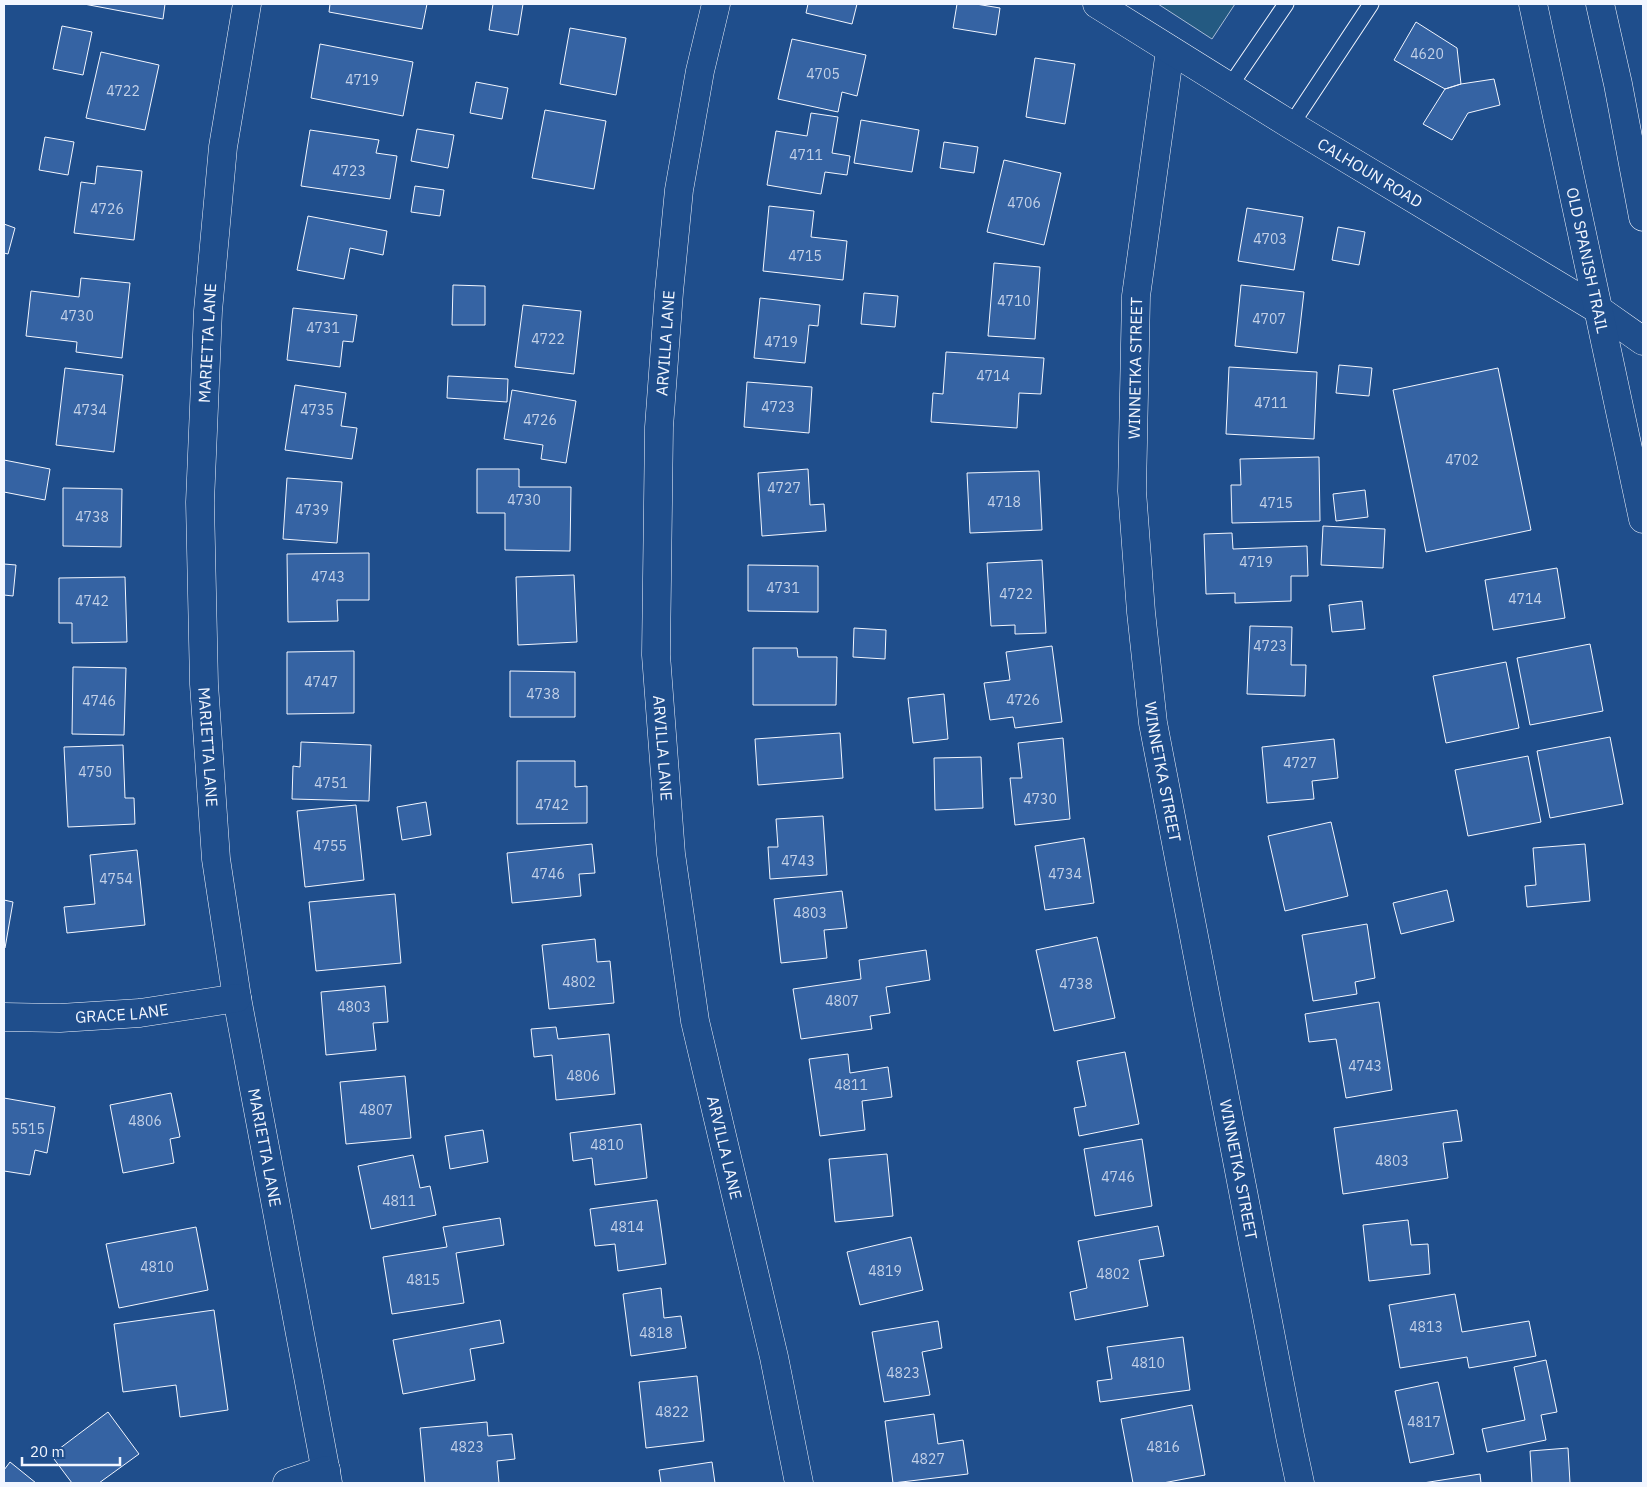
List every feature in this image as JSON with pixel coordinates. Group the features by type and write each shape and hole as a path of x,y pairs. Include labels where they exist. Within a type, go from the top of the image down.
{"street":[{"name":"MARIETTA LANE","path":"247,4 223,147 210,291 200,502 204,684 216,849 237,998 327,1476"},
{"name":"ARVILLA LANE","path":"716,4 700,71 681,181 669,292 659,427 656,655 670,854 696,1021 774,1357 799,1483"},
{"name":"CALHOUN ROAD","path":"1097,4 1292,125 1599,310 1643,341"},
{"name":"OLD SPANISH TRAIL","path":"1533,4 1643,519"},
{"path":"1600,4 1636,141 1643,217"},
{"name":"WINNETKA STREET","path":"1170,50 1136,296 1132,491 1141,612 1153,723 1300,1483"},
{"name":"GRACE LANE","path":"4,1017 60,1018 140,1013 237,998"},
{"path":"287,1483 327,1476"}],"lane":[{"path":"1230,86 1286,4"},
{"path":"1292,125 1366,6"}],"shaded area":[{"path":"1158,4 1235,4 1212,39"}],"building":[{"path":"84,4 165,4 163,19"},
{"path":"330,4 427,4 422,29 329,12"},
{"path":"493,4 523,4 518,35 489,30"},
{"path":"808,4 857,4 852,24 806,13"},
{"path":"957,4 976,4 1000,8 996,35 953,28"},
{"path":"1416,22 1457,48 1461,84 1445,89 1394,60"},
{"path":"62,26 92,32 83,75 53,69"},
{"path":"570,28 626,38 616,95 560,84"},
{"path":"792,39 866,55 857,96 842,92 838,112 778,99"},
{"path":"320,44 413,62 403,116 311,98"},
{"path":"101,52 159,65 145,130 86,118"},
{"path":"1035,58 1075,64 1065,124 1026,117"},
{"path":"1494,79 1500,105 1468,113 1452,140 1423,124 1445,89 1461,84"},
{"path":"476,82 508,88 502,119 470,113"},
{"path":"545,110 606,121 594,189 532,178"},
{"path":"811,113 838,117 832,153 850,156 847,175 825,172 821,194 767,185 776,131 807,136"},
{"path":"861,120 919,130 912,172 854,163"},
{"path":"417,129 454,135 448,168 411,161"},
{"path":"310,130 379,140 376,153 397,156 390,199 301,186"},
{"path":"45,137 74,142 68,175 39,170"},
{"path":"944,142 978,147 974,173 940,168"},
{"path":"1004,160 1061,173 1044,245 987,232"},
{"path":"97,166 142,171 134,240 74,233 81,182 95,184"},
{"path":"415,186 444,190 440,216 411,212"},
{"path":"769,206 814,211 811,237 847,241 843,280 763,271"},
{"path":"1247,208 1303,217 1294,270 1238,261"},
{"path":"308,216 387,231 383,255 350,248 344,279 297,270"},
{"path":"4,224 15,228 8,254 4,253"},
{"path":"1338,227 1365,232 1359,265 1332,260"},
{"path":"994,263 1040,267 1035,339 988,336"},
{"path":"81,278 130,283 122,358 76,352 77,342 26,336 31,291 79,297"},
{"path":"453,285 485,286 485,325 452,325"},
{"path":"1241,285 1304,292 1297,353 1235,346"},
{"path":"864,293 898,296 895,327 861,324"},
{"path":"760,298 820,305 818,326 809,325 805,363 754,358"},
{"path":"523,305 581,311 574,374 515,367"},
{"path":"293,308 357,315 353,342 343,341 340,367 287,360"},
{"path":"946,352 1044,358 1041,394 1019,393 1017,428 931,422 933,393 943,394"},
{"path":"1339,365 1372,368 1369,396 1336,393"},
{"path":"1229,367 1317,372 1314,439 1226,434"},
{"path":"65,368 123,375 114,452 56,445"},
{"path":"1498,368 1531,530 1426,552 1393,390"},
{"path":"448,376 508,379 507,402 447,398"},
{"path":"747,382 812,387 809,433 744,427"},
{"path":"295,385 346,393 341,426 357,428 352,459 285,450"},
{"path":"512,390 576,401 566,463 541,459 543,445 504,439"},
{"path":"1319,457 1320,521 1232,523 1231,485 1241,485 1240,459"},
{"path":"4,460 50,469 45,500 4,492"},
{"path":"477,469 519,469 519,487 571,487 570,551 505,550 505,513 477,513"},
{"path":"808,469 810,505 824,504 826,531 762,536 758,473"},
{"path":"1039,471 1042,530 970,533 967,473"},
{"path":"287,478 342,482 337,543 283,539"},
{"path":"63,488 122,489 121,547 63,546"},
{"path":"1365,490 1368,517 1336,521 1333,494"},
{"path":"1323,526 1385,529 1383,568 1321,565"},
{"path":"1232,533 1233,549 1307,546 1308,576 1291,576 1291,601 1235,603 1235,593 1206,594 1204,534"},
{"path":"369,553 369,600 337,600 338,621 288,622 287,554"},
{"path":"1042,560 1046,633 1015,634 1015,625 991,626 987,563"},
{"path":"4,564 16,565 13,596 4,595"},
{"path":"748,565 818,566 818,612 748,611"},
{"path":"1557,568 1565,618 1493,630 1485,580"},
{"path":"574,575 577,642 518,645 516,577"},
{"path":"125,577 127,642 72,643 72,623 59,623 59,578"},
{"path":"1362,601 1365,629 1332,632 1329,605"},
{"path":"1250,626 1292,627 1291,665 1306,665 1305,696 1247,694"},
{"path":"854,628 886,630 885,659 853,657"},
{"path":"1590,644 1603,711 1530,725 1517,658"},
{"path":"1052,646 1062,722 1015,728 1013,717 990,720 984,683 1010,680 1006,652"},
{"path":"753,648 797,648 798,657 837,657 836,705 753,705"},
{"path":"354,651 354,713 287,714 287,652"},
{"path":"1506,662 1519,728 1446,743 1433,676"},
{"path":"73,667 126,668 124,735 72,734"},
{"path":"510,671 575,672 575,717 510,717"},
{"path":"944,694 948,739 913,743 908,698"},
{"path":"840,733 843,778 758,785 755,739"},
{"path":"1610,737 1623,804 1550,818 1537,751"},
{"path":"1063,738 1070,819 1015,825 1010,778 1022,778 1018,743"},
{"path":"1334,739 1338,778 1312,781 1314,799 1267,803 1262,747"},
{"path":"301,742 371,745 369,801 292,799 293,766 300,767"},
{"path":"123,745 125,798 134,798 135,824 68,827 64,747"},
{"path":"1528,756 1541,822 1468,836 1455,770"},
{"path":"981,757 983,808 935,810 934,758"},
{"path":"517,761 575,761 575,787 587,786 587,823 517,824"},
{"path":"426,802 431,835 402,840 397,807"},
{"path":"356,805 364,880 305,887 297,811"},
{"path":"823,816 827,875 770,879 768,847 778,847 776,819"},
{"path":"1331,822 1348,896 1285,911 1268,836"},
{"path":"1084,838 1094,903 1045,910 1035,846"},
{"path":"592,844 595,873 579,874 581,896 512,903 507,853"},
{"path":"1585,844 1590,901 1527,907 1525,886 1536,885 1533,848"},
{"path":"137,850 145,925 67,933 64,907 95,904 90,855"},
{"path":"1447,890 1454,921 1401,934 1393,903"},
{"path":"842,891 847,928 824,930 827,958 781,963 774,899"},
{"path":"395,894 401,963 316,971 309,902"},
{"path":"4,900 13,902 5,948 4,947"},
{"path":"1367,924 1375,978 1355,982 1357,994 1313,1001 1302,935"},
{"path":"1097,937 1115,1018 1054,1031 1036,950"},
{"path":"595,939 597,962 610,961 614,1003 549,1009 542,945"},
{"path":"926,950 930,980 886,987 890,1013 870,1016 872,1029 801,1039 793,989 861,979 859,960"},
{"path":"385,986 388,1022 373,1023 376,1050 326,1055 321,992"},
{"path":"1379,1002 1392,1090 1346,1098 1336,1039 1309,1042 1305,1014"},
{"path":"556,1027 558,1039 609,1034 615,1094 556,1100 552,1055 534,1057 531,1029"},
{"path":"1125,1052 1139,1124 1079,1136 1074,1108 1086,1106 1077,1061"},
{"path":"848,1054 850,1073 888,1067 892,1097 862,1101 865,1130 820,1136 809,1059"},
{"path":"405,1076 411,1138 346,1144 340,1082"},
{"path":"171,1093 180,1137 170,1139 174,1163 123,1173 110,1105"},
{"path":"4,1098 55,1107 47,1153 35,1150 30,1175 4,1171"},
{"path":"1457,1110 1462,1141 1443,1143 1448,1178 1343,1194 1334,1128"},
{"path":"641,1124 647,1178 595,1185 592,1158 573,1161 570,1133"},
{"path":"483,1130 488,1162 450,1169 445,1136"},
{"path":"1142,1139 1152,1206 1095,1216 1084,1149"},
{"path":"887,1154 893,1216 835,1222 829,1159"},
{"path":"413,1155 420,1188 430,1186 436,1215 371,1229 358,1166"},
{"path":"657,1200 666,1264 618,1271 615,1244 595,1246 590,1209"},
{"path":"500,1218 504,1245 456,1253 464,1303 392,1314 383,1257 447,1247 443,1227"},
{"path":"1408,1220 1411,1245 1428,1244 1430,1274 1369,1281 1363,1225"},
{"path":"1158,1226 1164,1256 1139,1260 1148,1306 1075,1320 1070,1292 1087,1288 1078,1241"},
{"path":"196,1227 208,1290 119,1308 106,1244"},
{"path":"911,1237 923,1290 860,1305 847,1252"},
{"path":"661,1288 664,1318 681,1316 686,1348 631,1356 623,1294"},
{"path":"1455,1294 1462,1332 1529,1321 1536,1356 1469,1368 1467,1357 1400,1368 1389,1305"},
{"path":"214,1310 228,1410 180,1417 176,1385 123,1392 114,1324"},
{"path":"500,1320 504,1343 470,1349 475,1380 403,1394 393,1340"},
{"path":"938,1321 942,1348 922,1352 930,1395 884,1402 872,1332"},
{"path":"1183,1337 1190,1390 1100,1402 1097,1381 1112,1379 1107,1347"},
{"path":"1546,1360 1557,1412 1541,1415 1546,1440 1487,1452 1482,1429 1525,1420 1514,1367"},
{"path":"697,1376 704,1441 646,1448 639,1382"},
{"path":"1438,1382 1454,1454 1410,1463 1395,1391"},
{"path":"1192,1405 1205,1475 1163,1483 1133,1483 1121,1419"},
{"path":"108,1412 139,1454 99,1483 72,1483 51,1455"},
{"path":"934,1414 938,1444 963,1440 968,1474 893,1483 885,1421"},
{"path":"487,1422 488,1436 512,1434 515,1459 497,1461 499,1483 425,1483 420,1428"},
{"path":"1568,1448 1570,1483 1532,1483 1530,1451"},
{"path":"10,1462 36,1483 4,1483 4,1470"},
{"path":"712,1462 715,1483 661,1483 659,1470"},
{"path":"1480,1474 1481,1483 1423,1483"}]}
